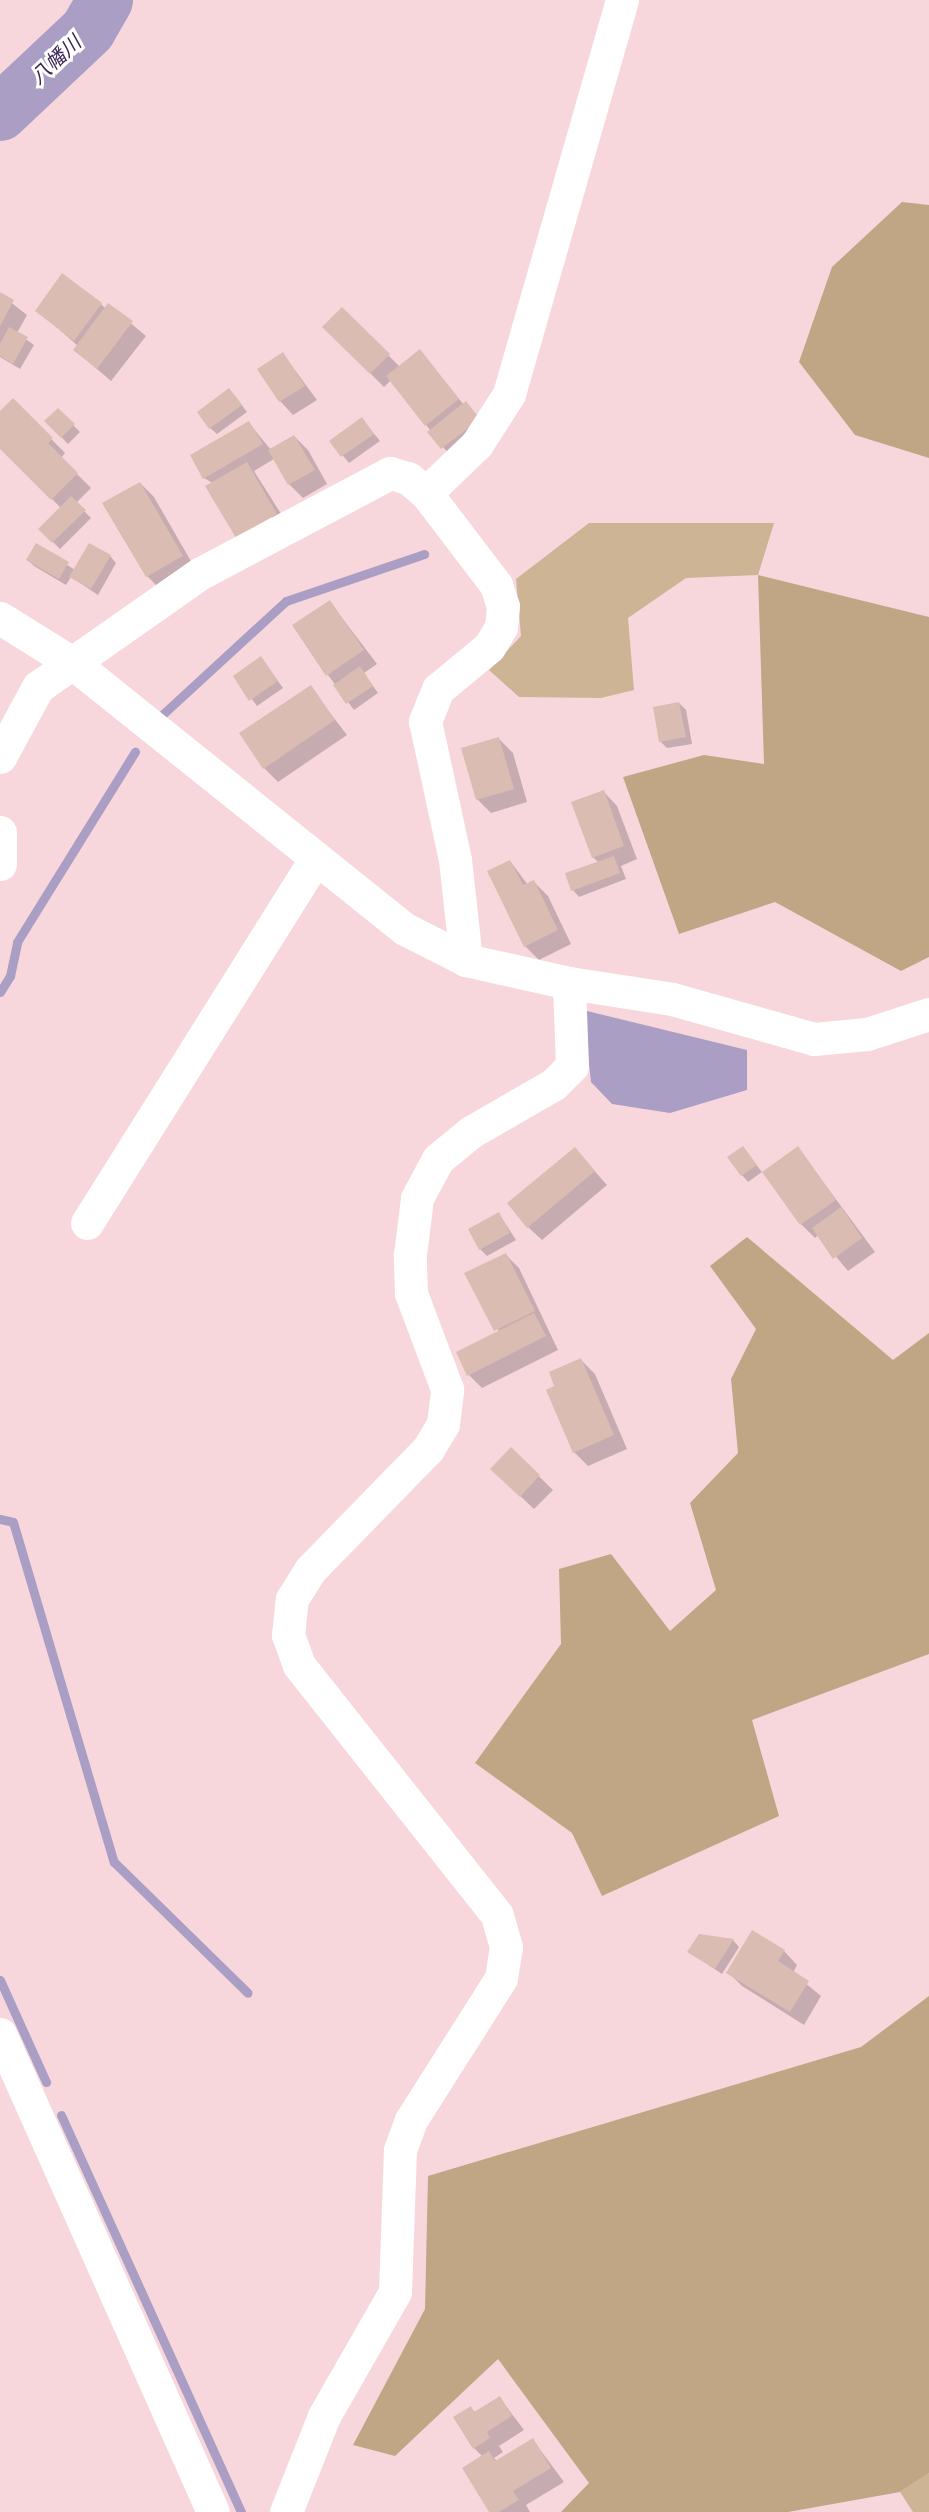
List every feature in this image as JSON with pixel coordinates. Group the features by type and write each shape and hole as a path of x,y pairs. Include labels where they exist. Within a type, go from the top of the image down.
{"street":[{"path":"426,493 477,444 508,394 622,0"},
{"path":"0,757 38,687 201,573 390,473 408,478 426,493 496,585 503,606 501,627 489,647 438,689 425,721 455,860 466,960"},
{"path":"0,618 74,664 405,929 466,960 569,983 672,999 813,1039 867,1034 929,1014"},
{"path":"0,832 0,864"},
{"path":"87,1223 316,858"},
{"path":"286,2512 324,2416 395,2292 400,2150 411,2120 501,1978 506,1947 497,1915 299,1665 288,1635 291,1599 310,1570 428,1449 443,1424 447,1389 411,1293 410,1255 417,1198 438,1159 471,1132 554,1084 572,1066 569,983"},
{"path":"0,2034 213,2512"}],"shaded area":[{"path":"902,202 929,205 929,458 855,435 799,362 832,267"},
{"path":"589,523 774,523 758,575 686,578 628,618 634,690 601,698 519,697 489,670 521,636 516,579"},
{"path":"758,575 929,617 929,957 901,971 775,902 679,934 623,777 704,755 764,764"},
{"path":"583,1010 747,1050 747,1090 670,1113 612,1104 591,1082"},
{"path":"747,1237 893,1360 929,1333 929,1654 752,1720 779,1816 602,1896 572,1833 475,1763 561,1644 559,1569 611,1554 670,1631 716,1590 690,1503 738,1453 731,1379 756,1329 710,1266"},
{"path":"929,1996 929,2473 900,2492 788,2512 561,2512 589,2483 498,2359 395,2456 353,2445 425,2309 428,2176 861,2047"},
{"path":"929,2473 929,2512 913,2512 900,2492"}],"building":[{"path":"62,273 102,303 74,341 35,311"},
{"path":"0,292 14,300 0,326"},
{"path":"108,303 133,321 97,369 73,350"},
{"path":"342,307 390,354 370,374 322,327"},
{"path":"9,327 28,337 13,364 0,356 0,344"},
{"path":"420,349 459,399 425,426 386,376"},
{"path":"283,352 305,386 279,402 257,369"},
{"path":"229,388 242,405 209,429 197,412"},
{"path":"13,398 53,438 48,443 78,473 51,500 0,449 0,411"},
{"path":"466,401 480,419 441,449 427,432"},
{"path":"58,408 75,424 61,438 44,421"},
{"path":"362,417 374,434 341,457 329,441"},
{"path":"249,421 263,444 203,479 190,455"},
{"path":"294,435 315,470 288,485 268,450"},
{"path":"247,462 277,514 236,538 205,486"},
{"path":"140,482 183,556 146,577 102,503"},
{"path":"71,496 86,510 52,543 38,529"},
{"path":"36,543 69,562 59,579 26,560"},
{"path":"89,543 111,555 91,589 69,577"},
{"path":"330,600 364,650 326,676 292,625"},
{"path":"261,656 278,681 249,701 233,676"},
{"path":"360,666 373,686 346,704 333,685"},
{"path":"311,685 335,720 263,769 239,733"},
{"path":"679,702 686,737 659,742 653,707"},
{"path":"499,737 514,789 476,800 461,748"},
{"path":"604,790 624,846 592,858 571,802"},
{"path":"614,856 620,873 571,891 565,873"},
{"path":"510,860 523,885 534,880 558,930 524,947 487,871"},
{"path":"743,1146 757,1165 741,1176 727,1157"},
{"path":"798,1146 836,1200 800,1225 762,1172"},
{"path":"575,1147 595,1171 527,1228 507,1203"},
{"path":"841,1207 862,1238 833,1259 812,1228"},
{"path":"499,1212 510,1233 479,1250 468,1229"},
{"path":"506,1253 535,1311 494,1331 464,1273"},
{"path":"534,1313 546,1336 467,1376 456,1352"},
{"path":"581,1358 614,1435 573,1453 546,1390 554,1386 549,1372"},
{"path":"511,1447 540,1475 520,1497 490,1469"},
{"path":"752,1930 785,1950 778,1961 809,1981 790,2012 726,1973"},
{"path":"699,1934 734,1939 715,1969 687,1952"},
{"path":"500,2396 512,2416 487,2432 490,2438 473,2449 453,2417 471,2406 474,2412"},
{"path":"533,2438 551,2468 513,2491 519,2500 499,2512 489,2512 462,2468 489,2451 495,2461"}],"waterway":[{"name":"八幡川","path":"0,113 88,30 105,0"},
{"path":"163,714 286,601 424,554"},
{"path":"0,992 10,976 17,942 135,752"},
{"path":"0,1519 13,1522 114,1862 248,1993"},
{"path":"0,1980 46,2082"},
{"path":"61,2115 241,2512"}]}
